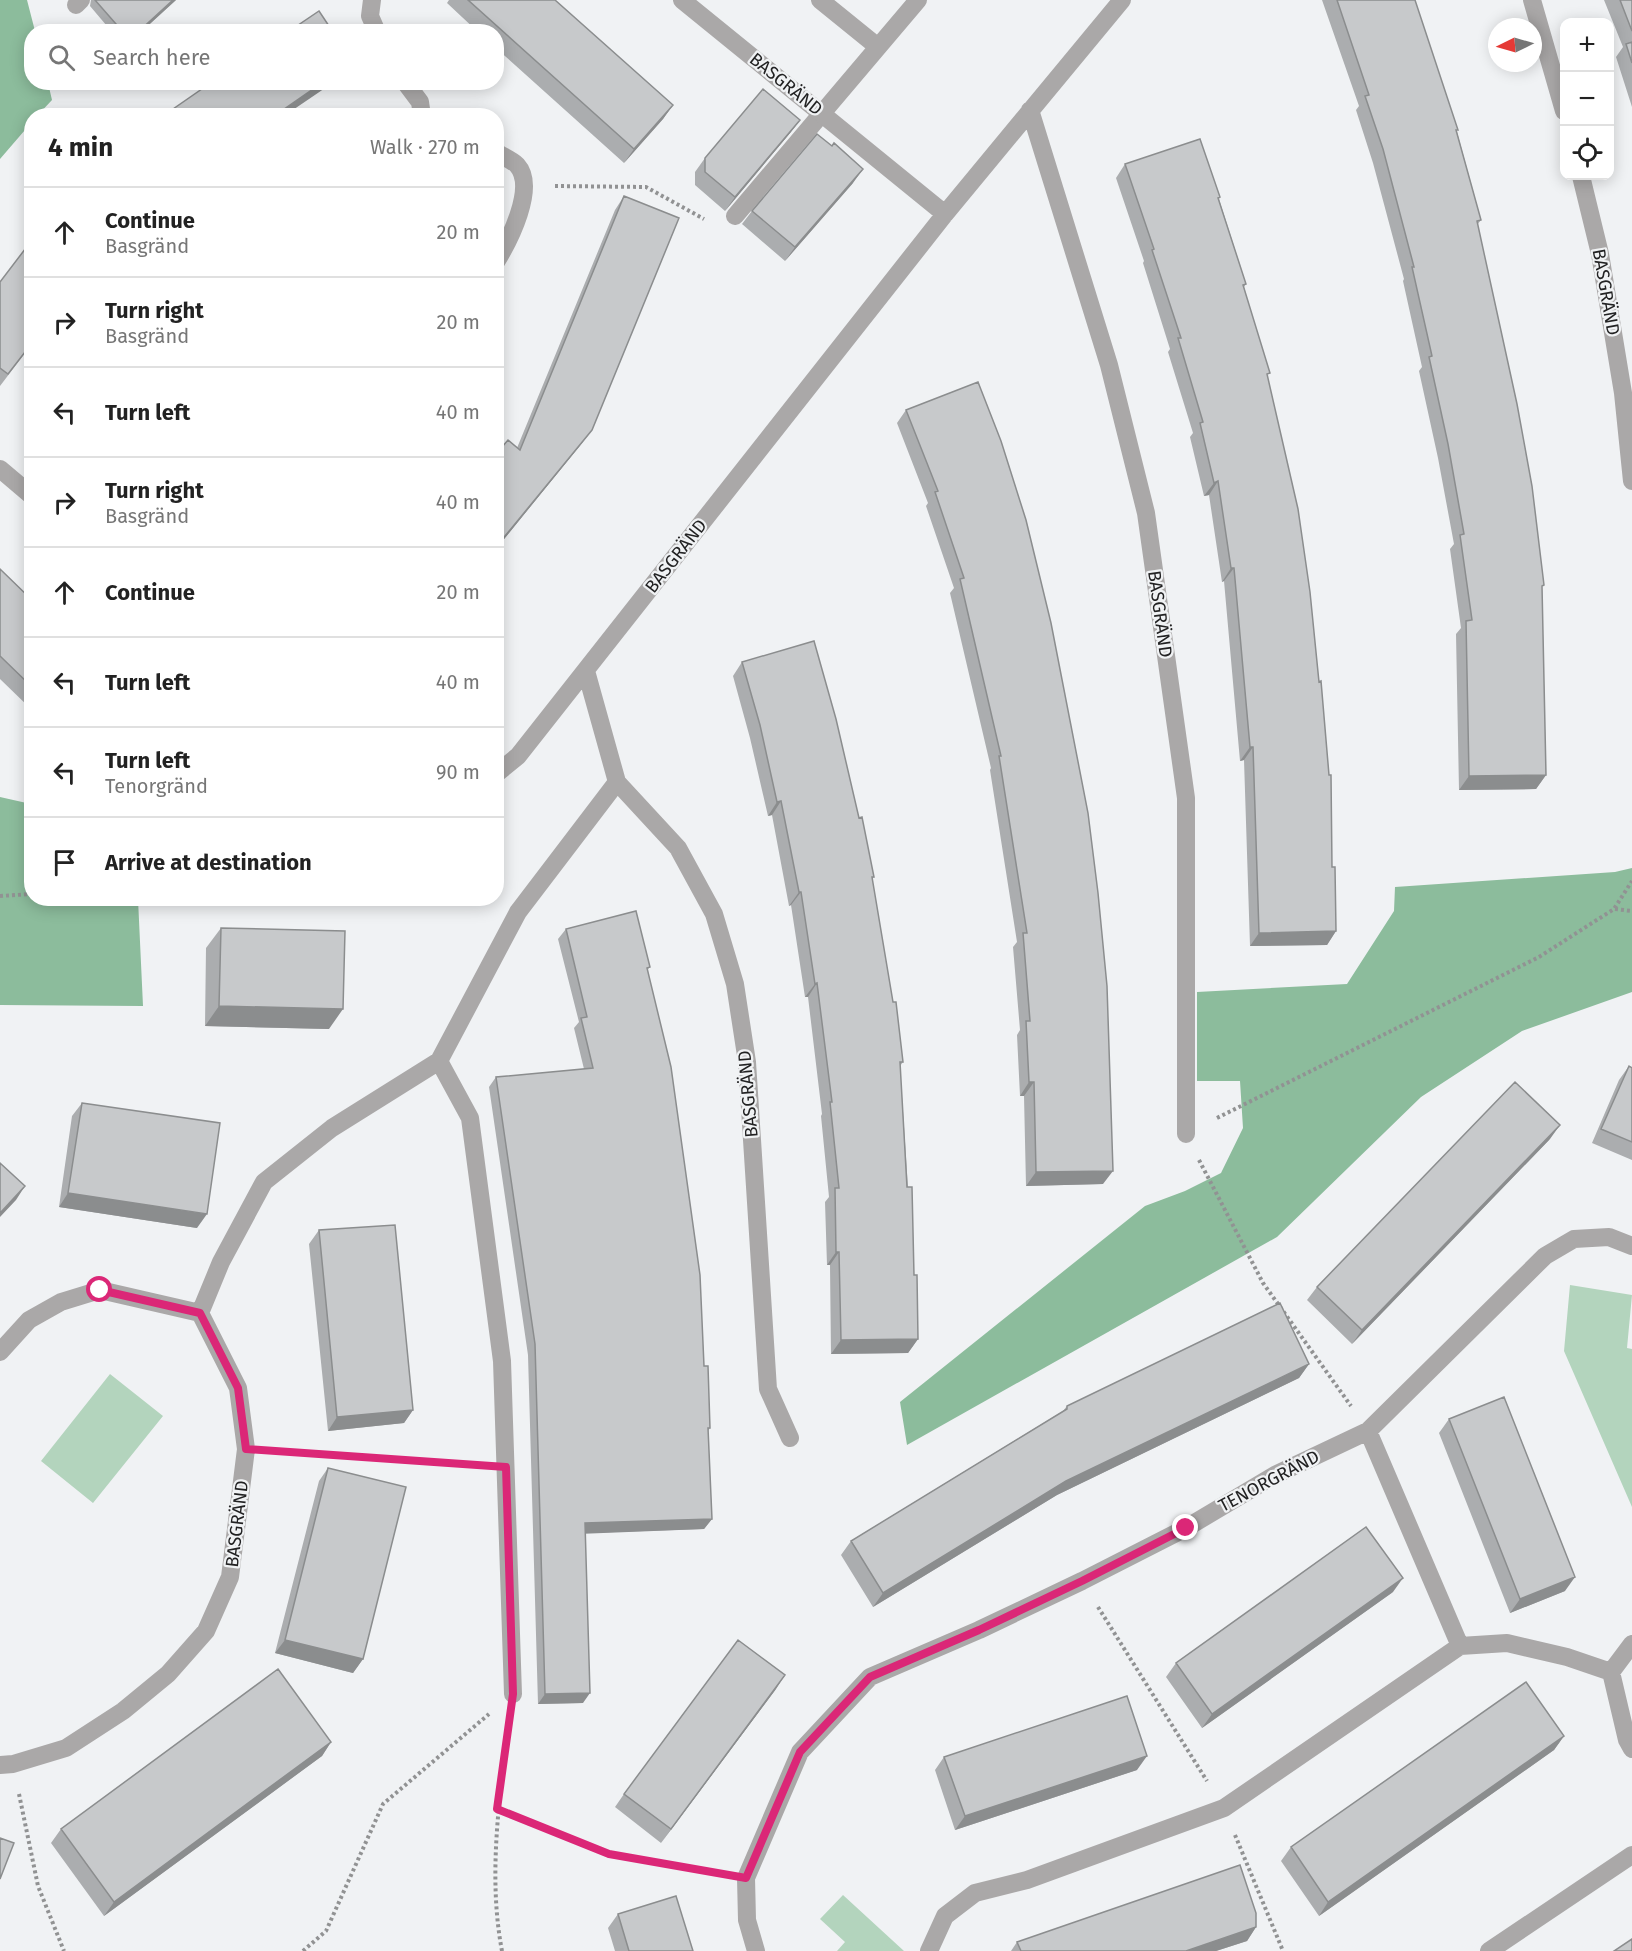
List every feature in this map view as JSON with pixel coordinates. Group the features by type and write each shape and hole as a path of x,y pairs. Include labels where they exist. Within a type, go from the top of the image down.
{"street":[{"path":"372,0 370,16 374,24"},
{"name":"BASGRÄND","path":"682,0 945,214"},
{"path":"820,0 878,47"},
{"path":"735,216 918,0"},
{"name":"BASGRÄND","path":"504,767 518,756 945,214 1122,0"},
{"path":"1532,0 1560,97"},
{"path":"411,90 420,102 421,108"},
{"name":"BASGRÄND","path":"1030,110 1109,365 1146,513 1186,798 1186,1134"},
{"path":"504,157 517,165 524,186 522,206 504,245"},
{"name":"BASGRÄND","path":"1582,180 1604,277 1623,393 1632,481"},
{"path":"0,469 24,489"},
{"name":"BASGRÄND","path":"586,671 617,782 678,849 714,914 735,984 747,1062 768,1389 790,1437"},
{"path":"0,1352 29,1320 61,1302 100,1290 200,1313 221,1262 264,1182 332,1128 439,1061 518,912 617,782"},
{"path":"439,1061 470,1118 502,1361 513,1694"},
{"name":"TENORGRÄND","path":"756,1951 747,1920 746,1878 800,1752 870,1677 979,1630 1082,1581 1186,1528 1275,1476 1368,1431 1545,1256 1574,1239 1609,1237 1632,1246"},
{"name":"BASGRÄND","path":"7,1764 66,1748 123,1711 168,1674 206,1631 230,1577 246,1449 238,1388 200,1313"},
{"path":"1368,1431 1460,1646"},
{"path":"929,1951 945,1916 975,1893 1027,1880 1224,1808 1460,1646 1507,1643 1567,1657 1611,1672"},
{"path":"1611,1672 1632,1644"},
{"path":"1611,1672 1627,1740 1632,1749"},
{"path":"1489,1951 1632,1855"}],"path":[{"path":"524,186 646,187 707,220 735,216"},
{"path":"1368,1431 1263,1283 1186,1134 1539,957 1614,909 1632,881"},
{"path":"0,896 24,894"},
{"path":"1614,909 1632,911"},
{"path":"246,1449 506,1467"},
{"path":"1082,1581 1224,1808 1283,1951"},
{"path":"502,1951 497,1923 497,1809 513,1694"},
{"path":"303,1951 326,1931 383,1804 513,1694"},
{"path":"7,1764 38,1886 64,1951"},
{"path":"497,1809 609,1854 746,1878"}],"green space":[{"path":"0,0 27,0 33,24 24,24 24,90 50,90 52,100 45,108 24,108 24,131 0,159"},
{"path":"0,797 24,802 24,906 138,906 143,1006 0,1005"},
{"path":"1632,868 1632,992 1522,1031 1421,1097 1277,1237 907,1445 900,1402 1145,1206 1185,1191 1221,1173 1243,1128 1240,1081 1197,1081 1197,992 1347,984 1394,911 1395,887 1615,872"},
{"path":"1570,1285 1632,1295 1627,1348 1632,1349 1632,1507 1564,1351"},
{"path":"110,1374 163,1416 93,1503 41,1461"},
{"path":"843,1895 904,1951 837,1951 845,1942 820,1919"}],"building":[{"path":"95,0 173,0 147,24 116,24"},
{"path":"468,0 555,0 673,105 634,149 504,32 504,24 495,24"},
{"path":"1337,0 1415,0 1458,130 1456,130 1481,220 1477,221 1517,404 1532,486 1544,585 1542,586 1546,775 1469,776 1466,621 1472,620 1460,535 1464,534 1429,357 1432,356 1412,267 1414,267 1383,149 1365,96 1369,95"},
{"path":"1620,0 1632,0 1632,31"},
{"path":"319,11 328,24 300,24"},
{"path":"1632,42 1632,63 1626,44"},
{"path":"763,89 800,120 735,197 705,172 705,158"},
{"path":"200,90 311,90 286,108 175,108"},
{"path":"817,134 832,146 834,143 863,169 795,247 752,211"},
{"path":"1200,139 1220,197 1218,198 1246,284 1243,285 1270,373 1267,374 1298,509 1310,592 1319,682 1321,681 1329,775 1331,775 1332,867 1335,867 1336,931 1259,933 1253,747 1250,747 1234,568 1231,568 1218,481 1214,483 1200,423 1203,422 1178,338 1181,338 1125,164"},
{"path":"624,196 679,218 592,430 504,537 504,445 508,440 520,450"},
{"path":"24,250 24,353 8,374 0,368 0,282"},
{"path":"978,382 1001,441 1026,520 1051,623 1088,813 1107,986 1113,1171 1036,1172 1034,1082 1029,1082 1026,1021 1030,1021 1023,933 1027,933 999,756 1001,756 960,579 964,578 935,492 938,491 906,410"},
{"path":"0,569 24,592 24,679 0,656"},
{"path":"814,641 836,719 859,818 862,817 874,877 872,877 893,1002 896,1002 903,1062 900,1062 907,1187 912,1187 918,1339 841,1340 835,1188 839,1188 830,1102 832,1102 817,983 815,984 801,892 799,892 781,801 777,802 760,725 742,662"},
{"path":"636,911 671,1067 700,1275 704,1366 708,1366 712,1519 585,1523 590,1693 545,1694 535,1344 496,1077 593,1068 581,1018 587,1017 566,929"},
{"path":"221,928 345,931 343,1009 219,1006"},
{"path":"1629,1066 1632,1068 1632,1142 1601,1129"},
{"path":"1515,1082 1560,1125 1362,1330 1317,1287"},
{"path":"82,1103 220,1123 207,1214 68,1193"},
{"path":"0,1163 25,1186 0,1213"},
{"path":"395,1225 413,1410 337,1417 319,1230"},
{"path":"1280,1303 1309,1364 1066,1481 883,1593 851,1541 1067,1409 1067,1406"},
{"path":"1504,1397 1575,1577 1520,1599 1449,1419"},
{"path":"328,1468 406,1487 363,1659 285,1640"},
{"path":"1366,1527 1403,1578 1212,1714 1176,1663"},
{"path":"738,1640 785,1675 671,1829 624,1794"},
{"path":"278,1669 331,1742 114,1902 61,1829"},
{"path":"1526,1682 1564,1736 1328,1902 1291,1847"},
{"path":"1127,1696 1147,1756 965,1816 944,1757"},
{"path":"0,1838 14,1843 0,1879"},
{"path":"1240,1865 1256,1913 1256,1927 1186,1951 1021,1951 1017,1942"},
{"path":"676,1896 693,1951 629,1951 618,1914"},
{"path":"1632,1939 1632,1951 1614,1951"}],"route":[{"path":"100,1290 200,1313 238,1388 246,1449 506,1467 513,1694 497,1809 609,1854 746,1878 800,1752 870,1677 979,1630 1186,1528"}]}
